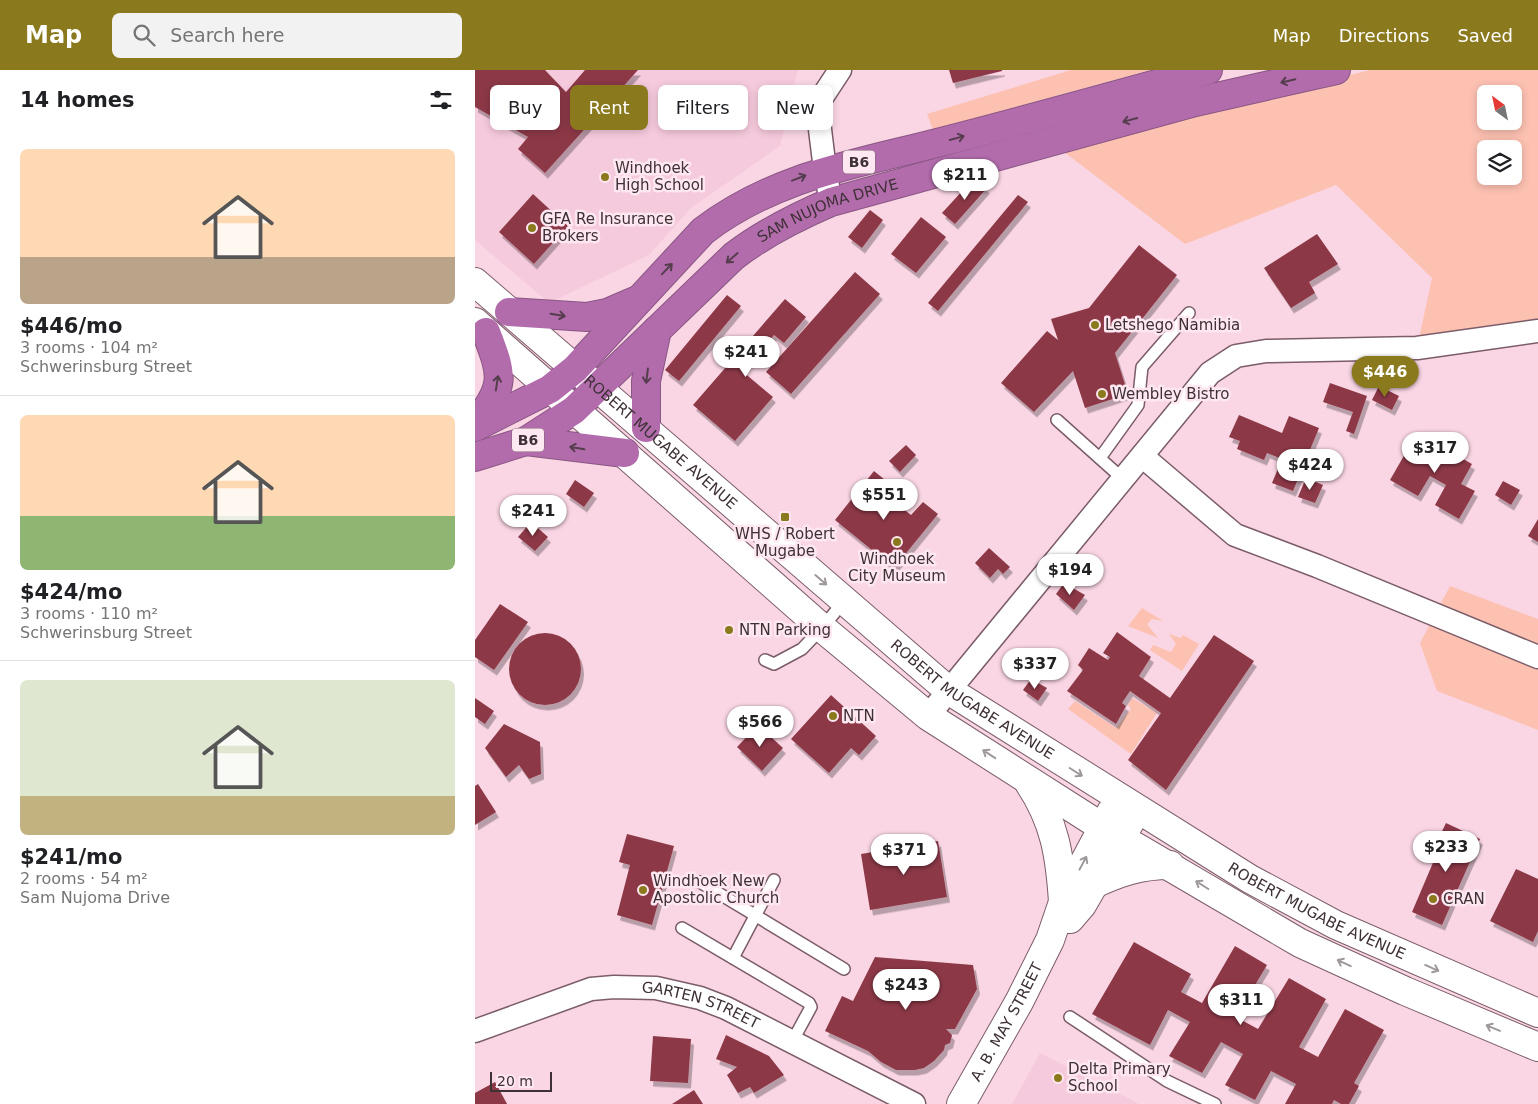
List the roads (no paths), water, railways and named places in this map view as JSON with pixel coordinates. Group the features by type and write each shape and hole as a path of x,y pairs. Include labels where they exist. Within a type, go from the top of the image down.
{"highway":[{"name":"SAM NUJOMA DRIVE","path":"475,426 550,389 575,369 703,231 726,213 764,193 825,170 941,142 1208,70"},
{"name":"SAM NUJOMA DRIVE","path":"475,456 526,441 574,410 598,389 657,328 734,256 760,237 794,218 831,202 1195,102 1336,70"},
{"path":"509,312 587,317 607,313 639,299"},
{"path":"475,426 493,401 498,384 499,366 481,327"},
{"path":"646,428 646,381 657,328"},
{"path":"526,441 625,453"}],"main road":[{"name":"ROBERT MUGABE AVENUE","path":"475,282 948,690 1128,804 1250,878 1337,925 1538,1013"},
{"name":"ROBERT MUGABE AVENUE","path":"481,327 822,628 929,716 1112,833 1170,865 1300,943 1405,991 1538,1047"},
{"path":"1024,777 1042,803 1052,827 1060,856 1063,902"},
{"name":"A. B. MAY STREET","path":"961,1104 1019,1002 1050,940 1063,902 1112,833 1128,804"},
{"name":"A. B. MAY STREET","path":"1050,940 1082,905 1095,884 1112,833"},
{"path":"1095,884 1128,870 1147,865 1170,865"}],"street":[{"path":"831,202 817,105 841,70"},
{"path":"929,716 948,690 1123,480 1210,372 1236,356 1266,351 1417,348 1538,331"},
{"path":"1142,456 1235,535 1317,566 1538,658"},
{"name":"GARTEN STREET","path":"475,1031 591,989 656,988 700,998 726,1008 915,1104"}],"lane":[{"path":"1100,458 1138,404 1143,367 1189,313"},
{"path":"1057,420 1123,480"},
{"path":"765,660 774,664 802,649 845,600"},
{"path":"733,958 774,880"},
{"path":"701,882 844,969"},
{"path":"682,928 809,1003 811,1007 810,1013 792,1042"},
{"path":"1070,1017 1167,1081 1215,1104"}],"place":[{"name":"Windhoek High School","path":"605,177"},
{"name":"GFA Re Insurance Brokers","path":"532,228"},
{"name":"Letshego Namibia","path":"1095,325"},
{"name":"Wembley Bistro","path":"1102,394"},
{"name":"WHS / Robert Mugabe","path":"785,517"},
{"name":"Windhoek City Museum","path":"897,542"},
{"name":"NTN Parking","path":"729,630"},
{"name":"NTN","path":"833,716"},
{"name":"Windhoek New Apostolic Church","path":"643,890"},
{"name":"CRAN","path":"1433,899"},
{"name":"Delta Primary School","path":"1058,1078"}]}
